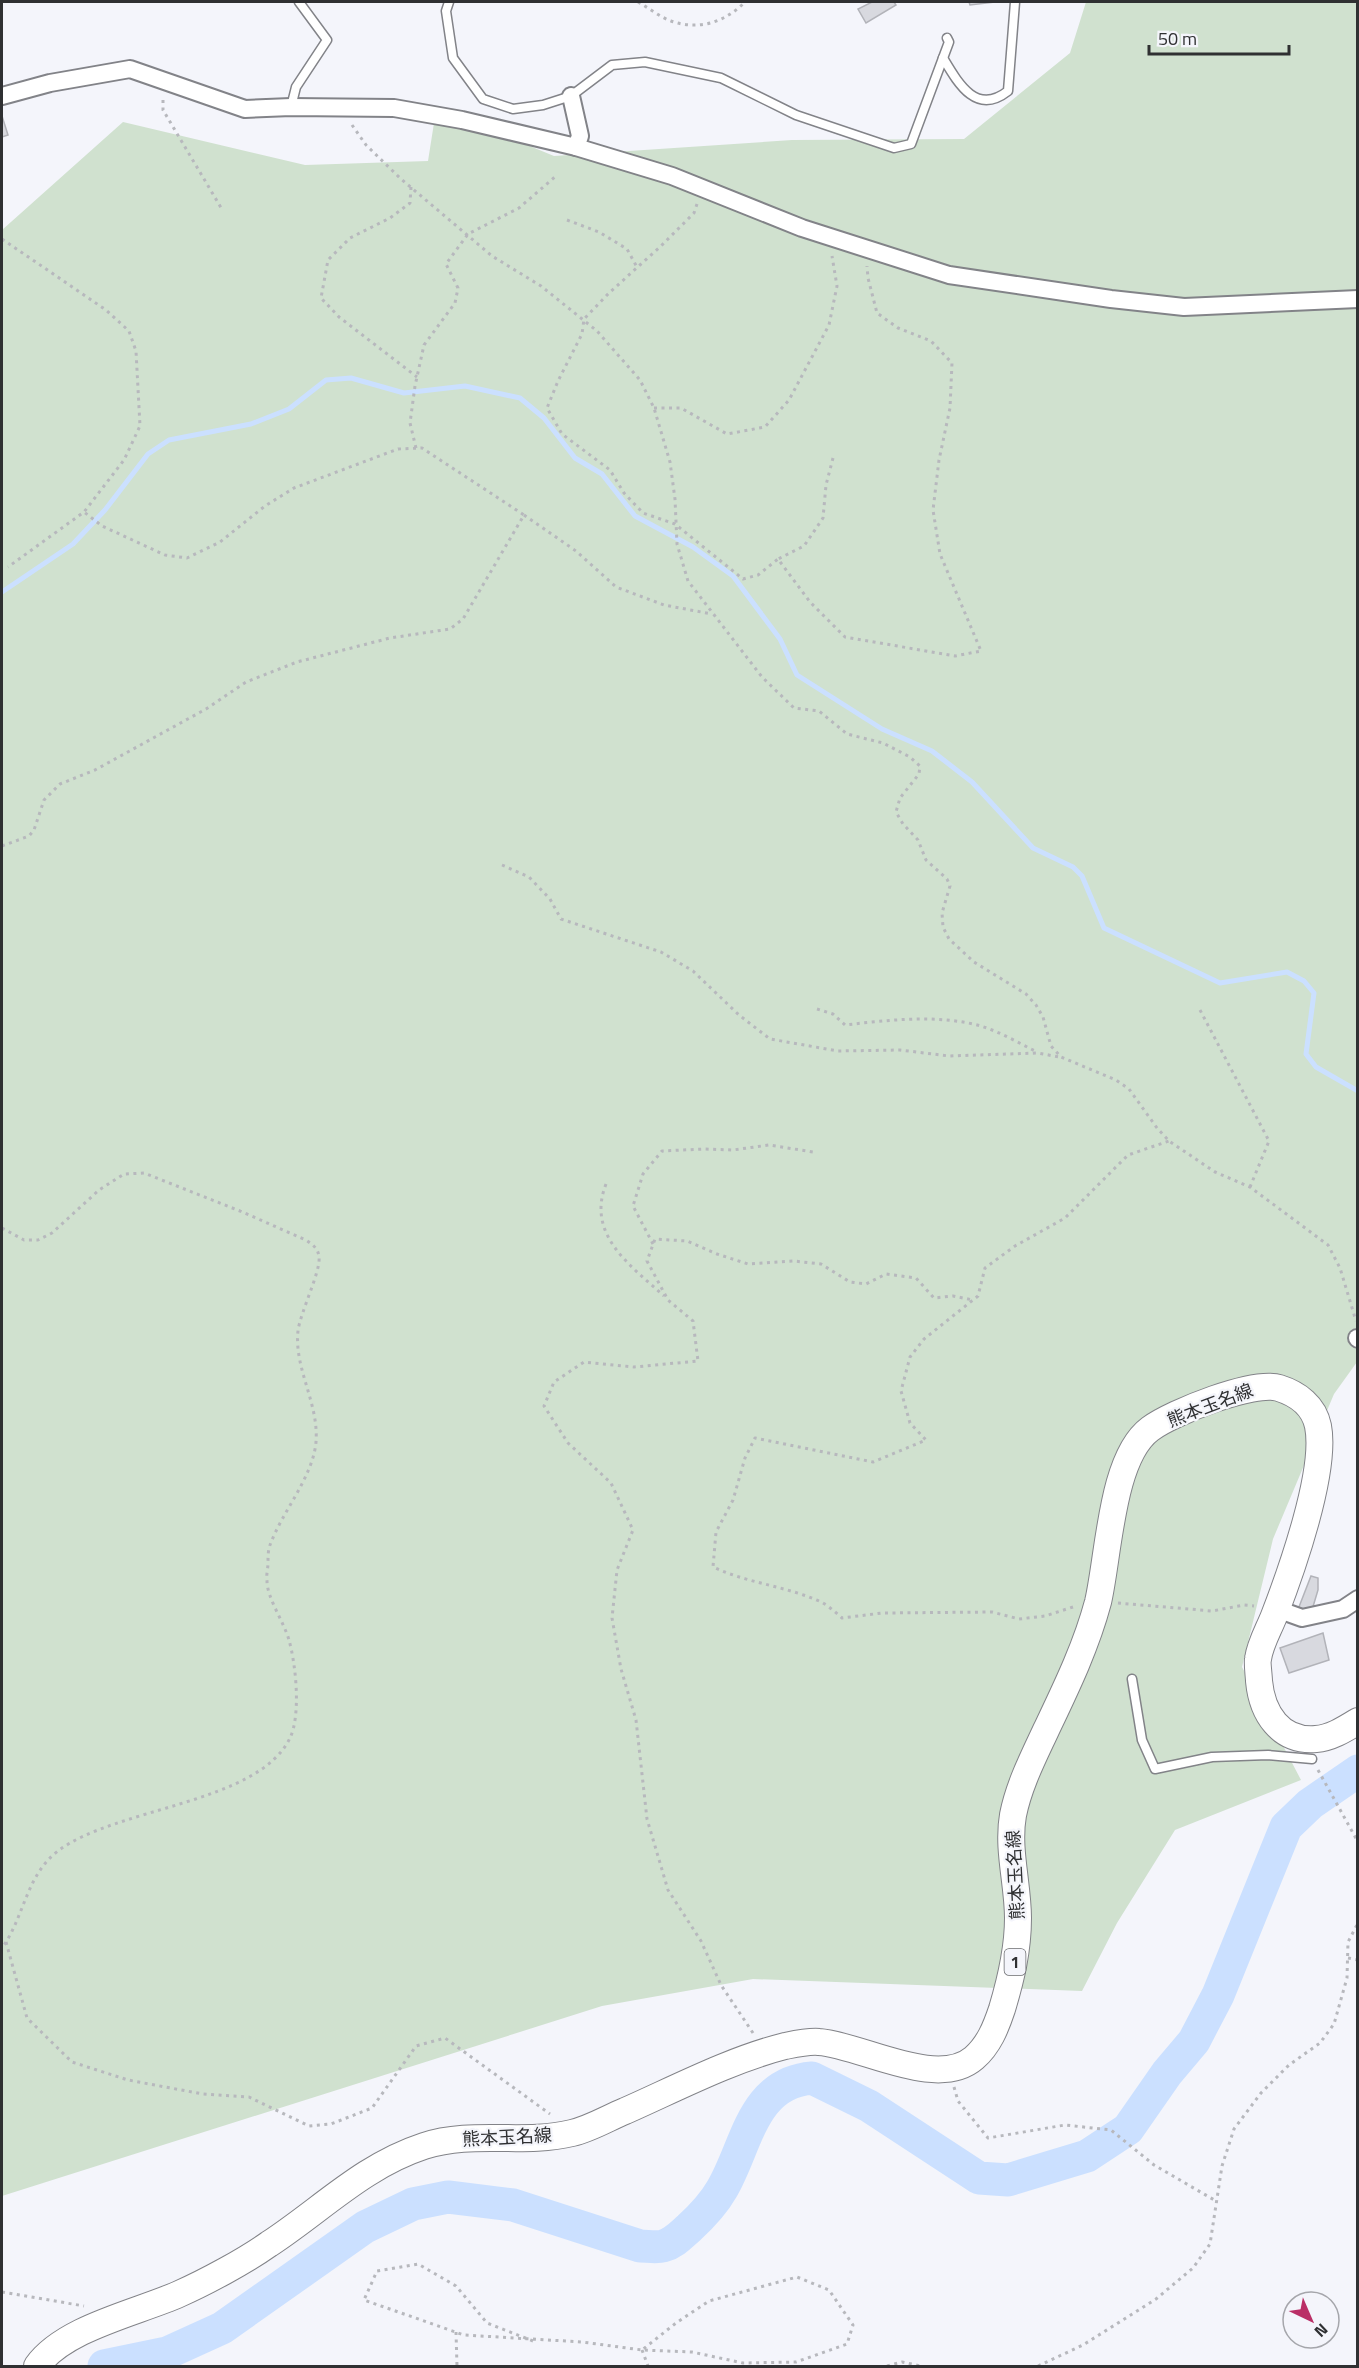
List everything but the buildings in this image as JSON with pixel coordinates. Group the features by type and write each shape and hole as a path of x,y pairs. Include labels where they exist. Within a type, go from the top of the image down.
{"main road":[{"name":"熊本玉名線","path":"39,2363 54,2348 86,2331 180,2294 267,2246 377,2165 428,2144 471,2137 537,2138 575,2133 730,2064 789,2045 819,2042 922,2069 948,2068 971,2061 995,2032 1014,1966 1018,1918 1011,1830 1015,1806 1025,1776 1080,1659 1098,1601 1118,1489 1133,1447 1150,1429 1183,1412 1263,1384 1298,1396 1310,1408 1318,1424 1319,1449 1310,1506 1277,1609 1257,1660 1260,1692 1268,1715 1279,1730 1302,1739 1323,1740 1358,1721"}],"street":[{"path":"2,96 50,83 130,69 245,109 291,106 394,108 462,120 576,147 672,176 802,228 949,276 1184,307 1358,299"},
{"path":"572,96 580,136 576,147"},
{"path":"1277,1609 1302,1618 1343,1609 1358,1599"}],"lane":[{"path":"291,106 296,87 327,40 299,2"},
{"path":"449,2 446,11 453,58 483,99 513,109 543,105 572,96 612,65 645,62 721,78 796,115 894,148 911,144 949,42 947,38"},
{"path":"943,58 966,92 980,100 998,99 1008,92 1015,2"},
{"path":"1132,1679 1142,1740 1155,1769 1212,1757 1268,1755 1312,1759"}],"path":[{"path":"638,2 672,21 707,26 736,10 745,2"},
{"path":"162,80 163,110 224,211"},
{"path":"339,108 366,145 411,187 492,256 541,286 584,320 597,331 640,380 654,408 670,462 675,499 675,532 688,581 762,677 794,708 819,711 847,734 883,743 910,757 920,766 919,774 900,798 896,812 903,824 918,840 926,860 947,879 950,886 942,913 943,927 949,939 974,962 1026,994 1036,1005 1043,1017 1051,1046 1061,1057"},
{"path":"416,448 410,423 424,345 458,296 458,288 446,264 468,234 519,208 556,176"},
{"path":"411,187 410,203 390,218 350,238 328,260 321,298 339,317 417,377"},
{"path":"704,189 694,213 638,269 609,293 584,320 582,334 558,381 548,408 562,434 610,470 624,493 643,513 675,524 743,579 758,576 778,560 804,546 823,518 826,485 833,458"},
{"path":"567,220 599,232 627,249 638,269"},
{"path":"2,239 106,310 129,331 136,351 140,426 123,460 84,512 9,567"},
{"path":"654,408 681,408 727,434 765,427 789,400 829,325 837,286 831,248"},
{"path":"778,560 810,602 845,637 955,656 981,651 940,554 933,510 939,459 950,408 952,363 932,341 898,328 877,313 867,278 867,249"},
{"path":"84,512 102,526 165,555 187,558 220,542 294,488 398,448 422,448 576,551 616,587 663,605 714,614"},
{"path":"2,846 29,836 34,830 44,800 60,784 95,770 196,715 246,682 297,662 378,641 450,629 463,620 524,515"},
{"path":"502,866 529,877 550,899 561,919 661,952 693,971 739,1015 770,1039 838,1051 900,1050 949,1056 1038,1053 1061,1057 1116,1080 1129,1089 1169,1141 1215,1172 1250,1187 1328,1245 1343,1277 1355,1315 1357,1338"},
{"path":"817,1009 832,1014 845,1025 899,1020 958,1022 983,1026 1038,1053"},
{"path":"1200,1010 1269,1141 1250,1187"},
{"path":"1169,1141 1128,1155 1065,1218 1015,1246 985,1268 978,1296 924,1339 910,1357 901,1391 910,1423 926,1440 873,1462 755,1438 745,1458 733,1500 716,1532 713,1567 731,1576 767,1584 821,1602 842,1618 882,1613 993,1612 1019,1619 1045,1616 1098,1601 1183,1610 1212,1611 1244,1605 1277,1609"},
{"path":"653,1244 633,1206 643,1174 662,1151 733,1150 769,1145 813,1152"},
{"path":"2,1228 24,1240 38,1240 52,1233 99,1190 124,1174 144,1173 306,1240 316,1247 320,1259 298,1327 296,1349 312,1407 316,1442 310,1466 269,1547 267,1583 289,1639 296,1670 296,1708 290,1738 271,1763 242,1782 85,1834 58,1851 45,1862 28,1890 2,1948"},
{"path":"606,1184 600,1200 606,1238 668,1300 693,1321 698,1361 634,1367 584,1362 554,1382 544,1406 568,1443 610,1483 633,1530 616,1570 612,1618 621,1669 636,1720 647,1819 668,1890 701,1941 721,1985 766,2052"},
{"path":"668,1300 647,1261 655,1239 687,1241 748,1264 794,1262 821,1264 850,1282 866,1284 886,1274 916,1278 934,1298 953,1296 972,1300"},
{"path":"1325,1784 1358,1842"},
{"path":"1038,2367 1083,2345 1156,2299 1193,2268 1210,2244 1222,2166 1234,2129 1261,2093 1289,2065 1320,2043 1334,2024 1347,1978 1348,1942 1358,1923"},
{"path":"6,1942 27,2018 72,2062 128,2080 204,2094 249,2097 309,2126 331,2124 372,2108 416,2046 445,2038 575,2133"},
{"path":"1348,1958 1358,1960"},
{"path":"948,2068 958,2101 988,2138 1065,2125 1111,2130 1154,2165 1216,2201"},
{"path":"533,2341 487,2323 456,2286 418,2264 377,2271 363,2300 464,2335 533,2341 582,2342 642,2350 692,2352 743,2363 796,2362 847,2344 853,2325 829,2290 797,2277 709,2301 642,2350"},
{"path":"2,2292 92,2307"},
{"path":"456,2332 457,2367"},
{"path":"642,2350 648,2367"},
{"path":"887,2367 902,2362 921,2367"}],"green space":[{"path":"1086,2 1357,2 1357,1362 1334,1394 1273,1539 1242,1667 1301,1780 1175,1830 1117,1923 1082,1991 753,1979 602,2006 2,2196 2,230 123,122 305,165 428,161 434,123 510,138 554,156 792,140 964,139 1070,53"}],"waterway":[{"path":"2,592 73,544 105,510 148,454 169,440 251,424 289,409 326,380 351,378 404,393 465,386 520,398 544,418 575,458 602,474 635,516 693,547 733,576 780,639 797,675 882,729 932,751 972,782 1033,848 1073,867 1082,876 1104,928 1220,983 1287,972 1304,981 1314,993 1306,1054 1316,1067 1358,1091"},
{"path":"104,2366 167,2353 222,2328 365,2227 413,2204 448,2197 513,2205 640,2246 667,2245 694,2224 707,2210 731,2172 745,2137 763,2104 792,2082 812,2078 869,2106 979,2178 1008,2180 1087,2156 1128,2129 1167,2073 1194,2041 1218,1995 1286,1827 1310,1804 1358,1771"}]}
